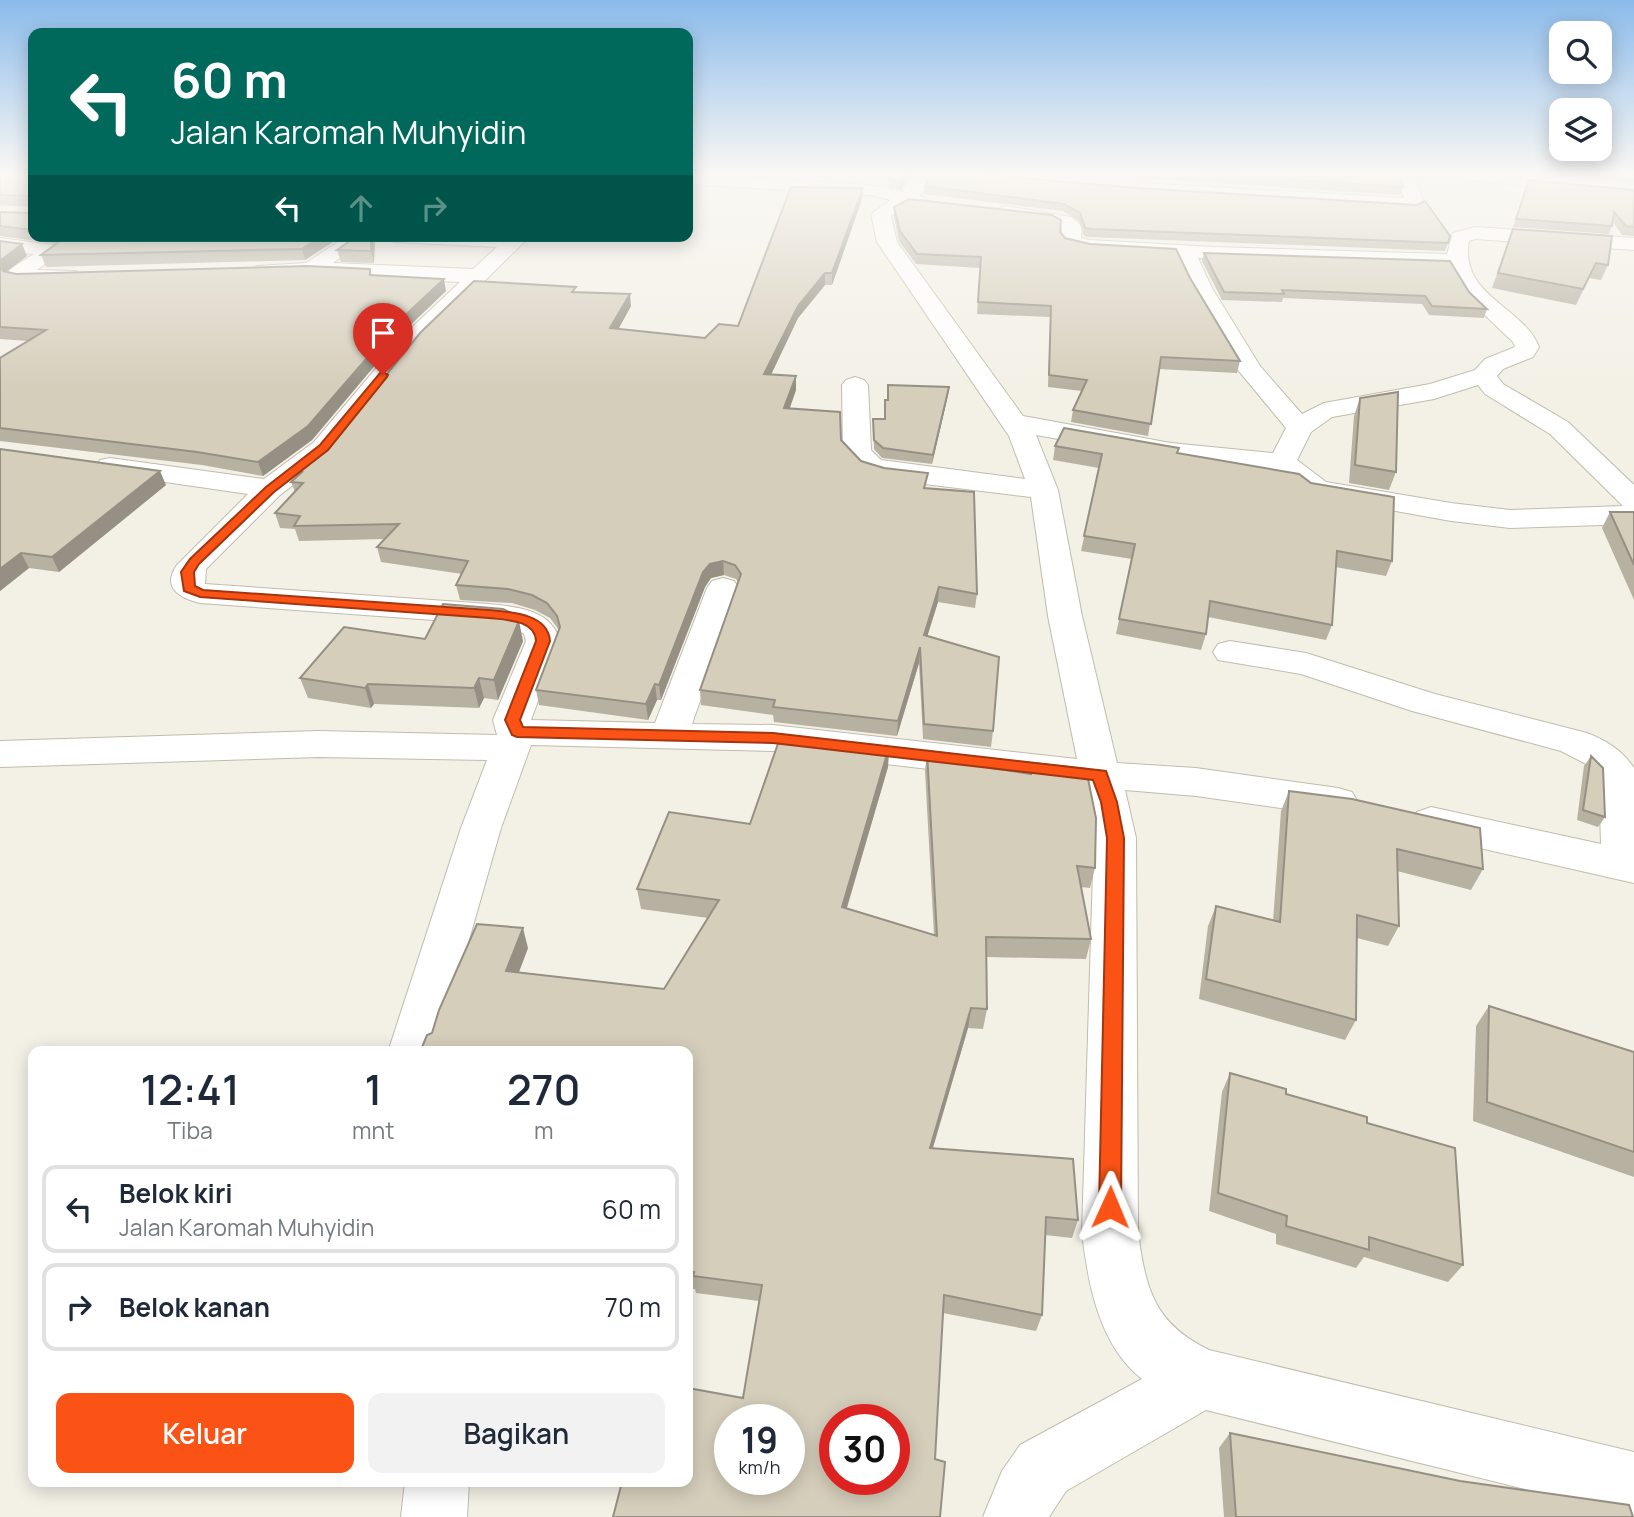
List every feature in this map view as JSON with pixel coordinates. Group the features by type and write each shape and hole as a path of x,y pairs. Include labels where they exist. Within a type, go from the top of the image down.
{"street":[{"path":"7,245 52,250 18,274 18,277 91,275"},
{"path":"311,269 348,245"},
{"path":"414,1046 481,828 514,740 512,720 543,641 542,632 536,624 500,615 200,593 189,589 188,572 270,489 324,448 413,339 511,245"},
{"path":"889,245 1015,423 1023,436 1044,490 1065,616 1115,838 1110,1233 1117,1286 1132,1325 1157,1353 1202,1379 1634,1484"},
{"path":"1091,245 1184,251 1196,245"},
{"path":"1317,245 1456,260"},
{"path":"1282,462 1300,427 1324,411 1434,391 1484,375 1494,364 1525,352 1527,347 1524,339 1468,285 1456,260 1459,245"},
{"path":"1184,251 1201,288 1250,370 1300,427"},
{"path":"243,271 311,269 478,276"},
{"path":"1484,375 1494,389 1559,428 1634,501"},
{"path":"855,385 857,452 871,466 901,474 1044,490"},
{"path":"1015,423 1171,451 1282,462 1317,489 1451,512 1510,519 1634,515"},
{"path":"87,463 202,477 270,489"},
{"path":"668,737 723,588"},
{"path":"0,754 318,744 668,737 773,738 1100,775 1196,782 1382,811 1628,866 1619,776 1612,764 1595,751 1574,742 1426,703 1306,664 1230,652"},
{"path":"1016,1517 1025,1494 1044,1468 1202,1379"},
{"path":"434,1517 436,1487"}],"building":[{"path":"0,245 21,245 0,261"},
{"path":"55,245 308,245 302,249 41,255"},
{"path":"344,245 371,245 371,251 337,250"},
{"path":"769,245 842,245 832,273 825,273 798,306 764,374 796,376 784,408 840,412 841,440 861,461 884,468 928,473 924,488 974,492 977,594 939,587 924,635 999,657 993,731 924,724 920,647 898,721 773,707 775,700 700,690 741,574 735,565 723,561 710,564 703,572 659,685 655,684 646,704 536,690 560,627 557,616 547,603 532,595 508,589 456,585 468,561 377,547 399,524 294,526 300,516 275,513 303,483 291,482 302,472 294,470 332,442 420,333 474,281 576,287 572,292 630,294 610,328 705,338 719,324 738,326"},
{"path":"910,245 1104,245 1176,249 1190,278 1240,361 1161,357 1151,424 1073,410 1087,380 1049,375 1051,306 978,302 981,257 917,254"},
{"path":"1508,245 1611,245 1608,265 1596,263 1583,289 1498,273"},
{"path":"1204,253 1450,261 1469,292 1487,309 1432,306 1425,296 1282,290 1284,294 1224,292"},
{"path":"0,266 3,271 16,274 307,266 370,269 370,275 444,279 400,320 308,426 258,462 0,428 0,358 46,330 0,327"},
{"path":"888,385 949,387 933,455 883,448 874,440 873,419 885,419"},
{"path":"1398,392 1396,472 1355,465 1360,398"},
{"path":"1064,428 1179,448 1177,453 1299,474 1311,483 1394,497 1392,561 1337,551 1332,625 1210,601 1206,634 1119,619 1135,544 1084,536 1102,454 1055,446"},
{"path":"0,449 160,471 52,557 21,553 0,569"},
{"path":"1610,512 1634,512 1634,565"},
{"path":"443,604 503,609 518,616 519,621 494,680 479,678 474,688 368,684 365,688 300,678 344,627 425,639"},
{"path":"781,735 889,747 842,907 937,936 927,751 991,759 990,768 1031,774 1033,763 1086,769 1096,818 1095,868 1077,866 1091,939 986,937 987,1009 971,1008 930,1148 1073,1159 1078,1220 1046,1217 1042,1315 944,1295 935,1459 945,1462 940,1517 613,1517 621,1487 693,1487 693,1389 743,1398 762,1285 693,1276 693,1046 422,1046 427,1035 432,1033 439,1010 477,924 523,928 506,971 664,989 719,900 637,889 669,812 750,824"},
{"path":"1591,756 1603,768 1605,817 1583,810"},
{"path":"1289,791 1352,799 1480,828 1483,869 1397,849 1399,926 1357,915 1356,1020 1206,979 1216,906 1280,922"},
{"path":"1489,1006 1634,1052 1634,1152 1487,1102"},
{"path":"1230,1073 1286,1089 1286,1094 1367,1117 1367,1123 1455,1148 1463,1265 1369,1237 1369,1250 1286,1226 1287,1216 1218,1193"},
{"path":"1230,1433 1460,1481 1629,1505 1633,1517 1236,1517"}],"route":[{"path":"383,375 324,448 270,489 195,562 186,581 189,589 200,593 511,616 536,624 542,632 543,641 512,720 517,732 773,738 1100,775 1109,802 1115,838 1110,1207"}]}
